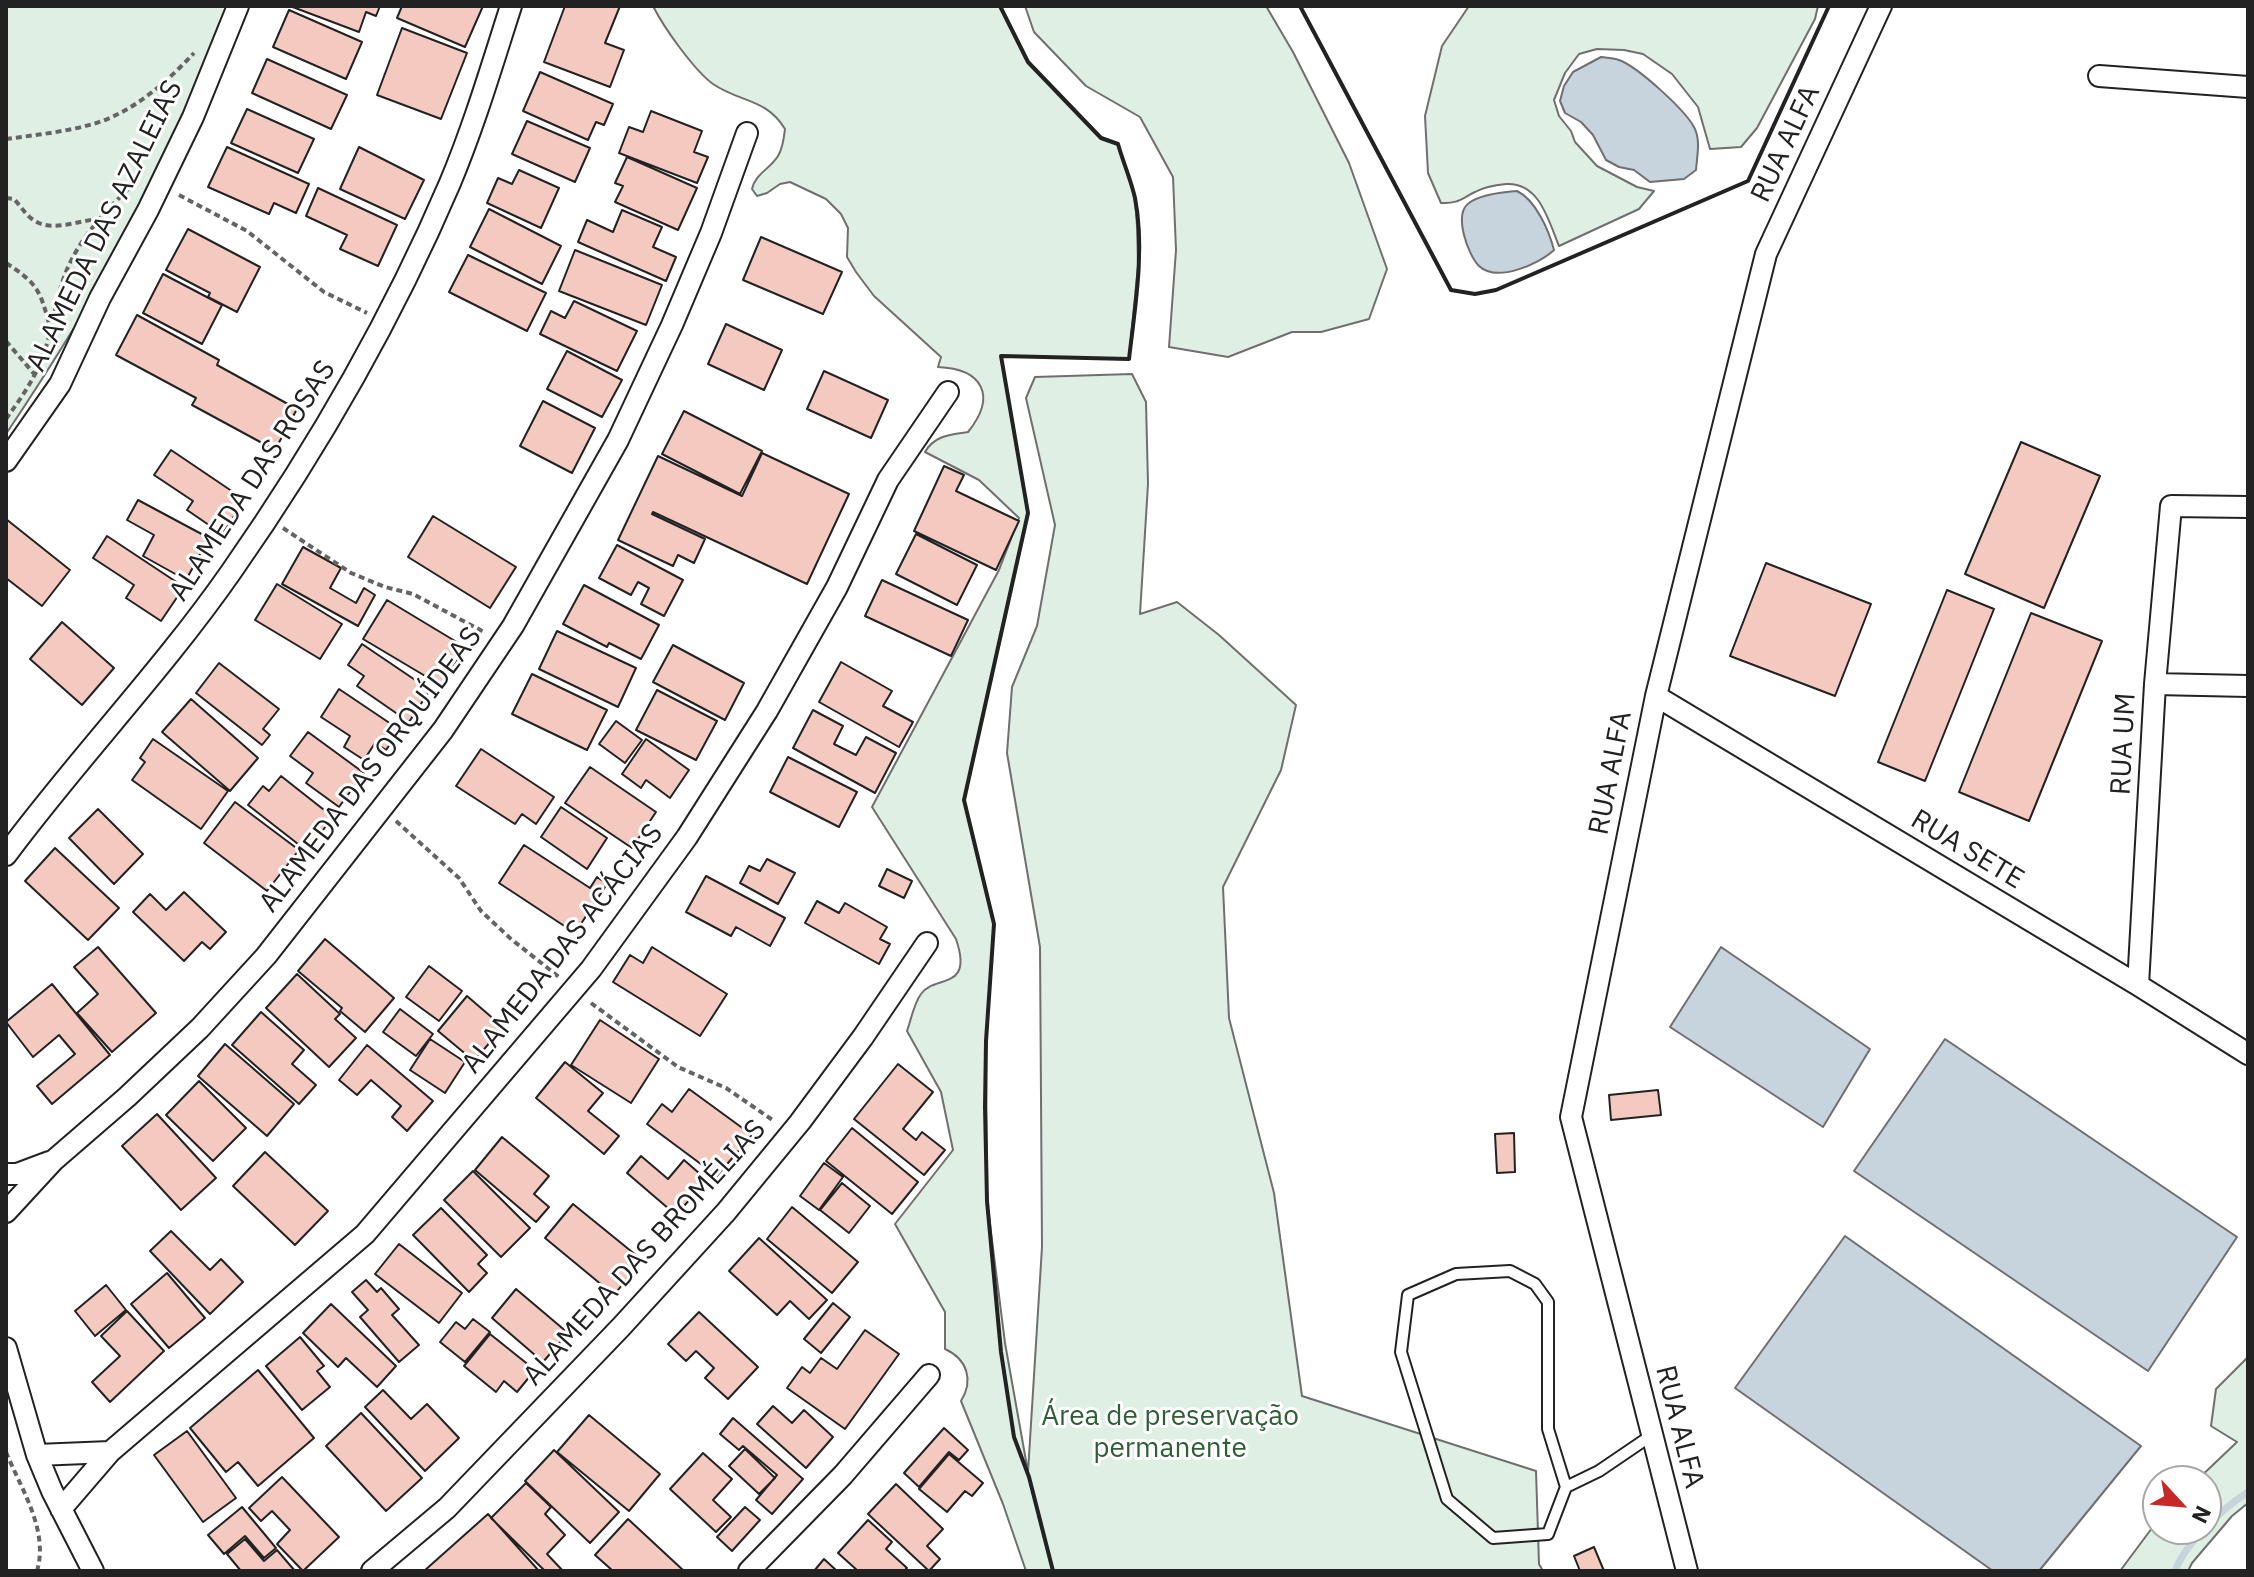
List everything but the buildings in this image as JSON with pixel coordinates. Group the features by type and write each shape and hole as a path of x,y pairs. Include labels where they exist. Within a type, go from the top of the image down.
{"street":[{"name":"ALAMEDA DAS AZALEIAS","path":"6,461 60,384 100,298 193,117 238,6"},
{"name":"ALAMEDA DAS ROSAS","path":"6,855 160,667 231,573 317,445 409,275 451,180 511,6"},
{"name":"RUA ALFA","path":"1687,1571 1571,1117 1656,696 1766,254 1881,6"},
{"path":"2099,76 2248,87"},
{"name":"ALAMEDA DAS ORQUÍDEAS","path":"6,1212 53,1161 200,1028 266,956 443,730 502,642 618,440 711,233 747,133"},
{"name":"ALAMEDA DAS ACÁCIAS","path":"61,1509 110,1452 365,1234 591,969 687,837 767,711 837,587 888,480 948,392"},
{"name":"RUA UM","path":"2138,985 2155,684 2171,506 2248,507"},
{"path":"2155,684 2248,686"},
{"name":"RUA SETE","path":"1656,696 2248,1054"},
{"name":"ALAMEDA DAS BROMÉLIAS","path":"372,1571 447,1508 621,1327 726,1212 845,1062 927,943"},
{"name":"ALAMEDA DAS ORQUÍDEAS","path":"6,1174 17,1174 53,1161"},
{"path":"6,1348 37,1455 91,1569"},
{"path":"749,1571 843,1475 929,1375"},
{"path":"37,1455 110,1452"}],"lane":[{"path":"1566,1487 1548,1429 1548,1302 1535,1284 1510,1271 1456,1274 1408,1295 1401,1352 1447,1499 1493,1538 1548,1534 1566,1487 1599,1471 1652,1435"}],"path":[{"path":"6,139 81,127 116,115 170,79 198,49"},
{"path":"6,419 35,375 68,267 97,219 141,177 247,231 324,292 385,322"},
{"path":"6,198 14,199 32,219 44,225 57,226 97,219"},
{"path":"6,263 35,284 43,299 50,327"},
{"path":"6,341 35,375"},
{"path":"268,517 351,573 413,594 502,642"},
{"path":"6,1452 36,1524 41,1554 37,1571"}],"green space":[{"path":"6,6 229,6 185,119 132,228 71,333 6,434"},
{"name":"Área de preservação permanente","path":"653,6 1000,6 1028,62 1101,137 1118,144 1135,198 1138,265 1129,359 1001,356 1028,513 964,800 994,924 986,1041 987,1201 1005,1343 1028,1472 1042,1247 1040,947 1007,753 1012,687 1037,626 1055,525 1026,398 1035,377 1132,374 1146,402 1148,484 1140,614 1177,602 1219,635 1296,705 1281,770 1223,887 1229,1018 1274,1193 1302,1396 1536,1471 1539,1564 1543,1571 1026,1571 1003,1504 961,1401 967,1385 966,1371 959,1358 945,1349 945,1312 895,1224 953,1150 941,1092 907,1031 921,994 956,974 960,956 956,939 872,807 999,570 1019,518 979,480 925,452 938,439 968,432 982,407 981,387 966,373 938,367 941,357 874,296 847,257 848,228 841,214 826,199 790,182 757,196 752,189 754,184 778,156 785,129 761,106 723,90 705,78 664,26"},
{"path":"1025,6 1266,6 1349,163 1387,269 1369,319 1321,332 1292,332 1228,357 1169,347 1176,250 1173,177 1140,117 1086,86 1034,32"},
{"path":"1469,6 1818,6 1815,19 1757,128 1741,147 1710,149 1698,107 1672,74 1643,54 1597,49 1579,54 1565,73 1554,100 1559,116 1575,142 1597,166 1637,187 1654,191 1639,209 1559,246 1541,204 1527,189 1517,185 1498,185 1455,202 1441,203 1428,173 1425,116 1442,46"},
{"path":"2248,1357 2248,1503 2222,1528 2222,1465 2213,1465 2237,1442 2211,1426 2216,1389"},
{"path":"2142,1541 2142,1545 2207,1545 2188,1571 2120,1571"}],"shaded area":[{"path":"1601,57 1619,60 1637,71 1689,119 1697,137 1696,170 1684,179 1650,182 1634,170 1606,160 1593,135 1581,122 1565,113 1560,101 1564,86 1573,72"},
{"path":"1517,191 1536,209 1554,250 1518,270 1487,271 1475,261 1467,244 1462,225 1464,208 1480,197"},
{"path":"1721,947 1870,1049 1823,1127 1670,1027"},
{"path":"1945,1039 2237,1237 2148,1371 1854,1171"},
{"path":"1845,1236 2141,1446 2039,1571 1993,1571 1735,1388"}],"waterway":[{"path":"2175,1571 2187,1549 2206,1527 2248,1492"}],"wall":[{"path":"1000,6 1028,62 1101,138 1118,144 1135,198 1139,238 1129,359 1001,356 1028,513 964,800 994,924 985,1107 987,1201 1001,1352 1014,1437 1029,1477 1053,1571"},
{"path":"1300,6 1451,290 1475,294 1496,290 1748,181 1829,6"}]}
